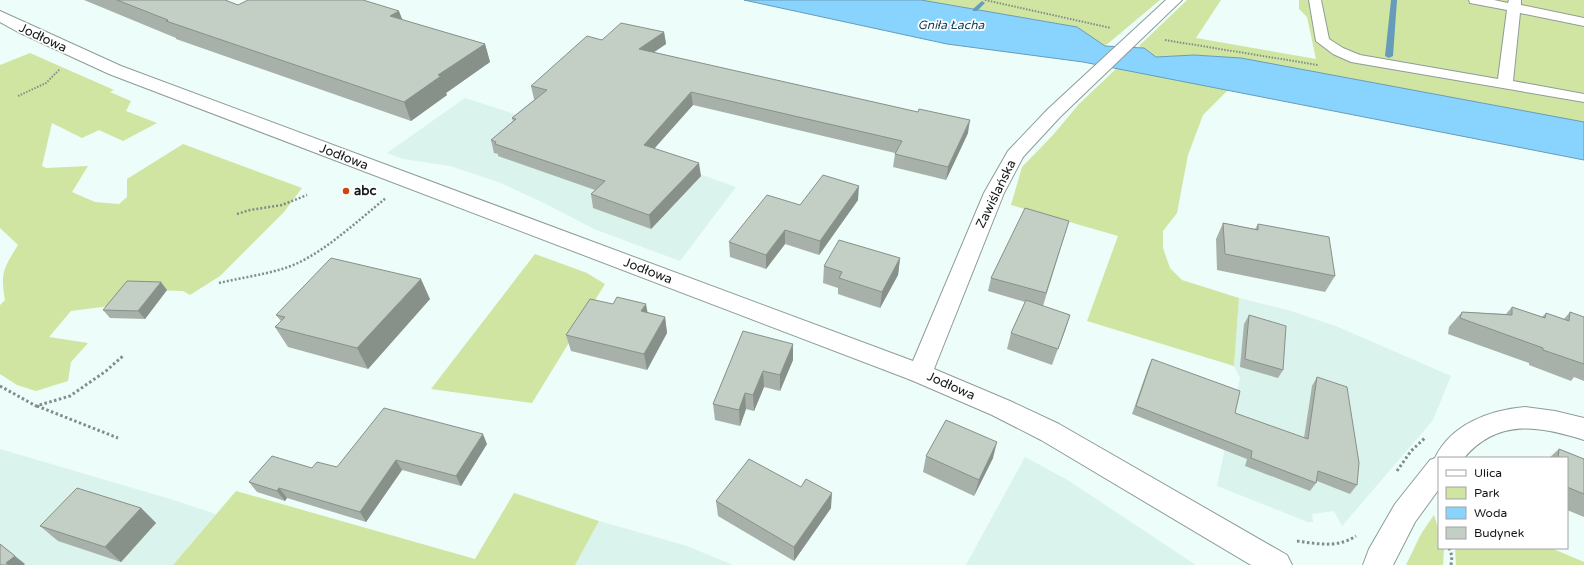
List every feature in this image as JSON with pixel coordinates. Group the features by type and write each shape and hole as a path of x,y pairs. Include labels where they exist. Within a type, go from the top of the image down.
{"street":[{"name":"Zawiślańska","path":"920,373 994,193 1015,155 1054,113 1175,0"},
{"name":"Jodłowa","path":"0,16 24,29 115,70 920,373 1001,408 1050,432 1277,565"},
{"path":"1449,457 1469,436 1493,422 1518,417 1549,420 1584,429"},
{"path":"1378,565 1379,559 1405,513 1438,469"}],"lane":[{"path":"1315,0 1323,41 1338,51 1356,59 1584,98"},
{"path":"1475,0 1514,4 1584,22"},
{"path":"1505,84 1514,4"}],"path":[{"path":"985,0 1092,23 1132,39"},
{"path":"18,96 41,87 50,81 64,66"},
{"path":"237,214 250,210 282,205 307,195"},
{"path":"219,283 283,269 308,258 340,235 390,195"},
{"path":"36,406 70,396 106,371 124,355"},
{"path":"0,386 36,406 118,438"},
{"path":"1393,477 1411,451 1427,437"},
{"path":"1294,540 1317,544 1337,544 1353,538 1359,533"},
{"path":"1449,549 1452,556 1450,565"}],"shaded area":[{"path":"465,98 736,187 680,261 594,229 501,183 450,166 403,159 387,153"},
{"path":"1239,298 1291,311 1338,327 1451,376 1433,420 1342,526 1334,511 1312,514 1313,522 1308,522 1217,486 1240,378 1234,366"},
{"path":"0,449 216,514 173,565 0,565"},
{"path":"1025,457 1066,479 1196,565 966,565"},
{"path":"599,521 687,546 733,565 575,565"}],"green space":[{"path":"921,0 1160,0 1105,46 1077,27"},
{"path":"1187,0 1221,0 1196,38 1316,59 1307,17 1299,9 1299,0 1584,0 1584,122 1241,58 1194,55 1156,57 1139,46"},
{"path":"30,53 114,90 110,92 131,101 126,111 157,123 123,141 99,130 82,138 52,123 42,166 46,168 88,166 72,192 95,202 119,204 127,197 127,179 183,144 302,188 284,212 220,276 190,295 183,291 151,290 110,306 71,311 49,337 88,343 71,362 68,381 36,391 17,385 0,374 0,305 5,300 3,276 6,265 18,245 0,228 0,65"},
{"path":"1117,68 1228,90 1203,115 1188,155 1177,213 1163,231 1163,248 1170,268 1182,280 1239,298 1234,366 1087,321 1118,236 1011,205 1022,167 1053,135 1079,104"},
{"path":"535,254 587,273 605,284 532,403 431,389"},
{"path":"236,491 475,559 514,493 599,521 575,565 173,565"},
{"path":"1434,515 1438,528 1438,549 1444,549 1443,565 1406,565 1421,534"},
{"path":"1455,549 1553,549 1584,562 1584,565 1456,565"}],"water":[{"name":"Gniła Łacha","path":"744,0 921,0 1077,27 1105,46 1144,48 1156,57 1194,55 1241,58 1584,122 1584,160 1083,62 947,44"}],"building":[{"path":"117,0 225,0 238,5 248,0 363,0 399,11 390,16 485,44 438,75 441,76 404,102 166,21 168,20"},
{"path":"621,23 664,32 639,49 918,112 919,109 970,120 948,167 895,154 902,141 691,92 644,145 699,163 649,215 591,194 605,181 495,144 496,142 491,140 516,119 512,118 547,90 531,86 587,36 602,40"},
{"path":"823,175 859,186 820,241 785,230 766,255 729,242 767,195 800,205"},
{"path":"1025,208 1069,221 1046,293 991,278"},
{"path":"1223,223 1258,230 1258,224 1329,237 1335,276 1225,254"},
{"path":"839,240 900,258 882,292 839,278 842,272 824,266"},
{"path":"331,258 421,279 357,348 275,327 285,317 276,315"},
{"path":"127,281 161,282 138,311 103,310"},
{"path":"617,297 646,304 641,311 665,317 644,354 566,335 590,299 613,304"},
{"path":"1026,300 1070,315 1058,349 1011,333"},
{"path":"1512,307 1545,318 1546,313 1569,321 1570,312 1584,317 1584,364 1460,318 1462,312 1512,315"},
{"path":"1249,315 1286,326 1283,370 1245,359"},
{"path":"743,331 793,344 780,375 763,371 753,395 745,393 739,410 713,404"},
{"path":"1152,359 1240,391 1235,413 1308,439 1317,377 1347,387 1359,463 1357,485 1318,471 1316,483 1251,458 1252,451 1136,406"},
{"path":"384,408 483,434 456,476 396,460 360,512 279,488 277,491 249,482 272,456 312,468 317,462 337,467"},
{"path":"946,420 997,442 979,480 926,456"},
{"path":"1559,449 1584,459 1584,494 1568,487 1568,457 1558,457"},
{"path":"749,459 801,487 806,479 832,493 794,547 716,501"},
{"path":"77,488 141,508 105,547 40,526"},
{"path":"0,544 15,556 6,563 9,565 0,565"}],"waterway":[{"path":"1389,56 1394,0"},
{"path":"975,10 982,3"}],"place":[{"name":"abc","path":"346,191"}]}
